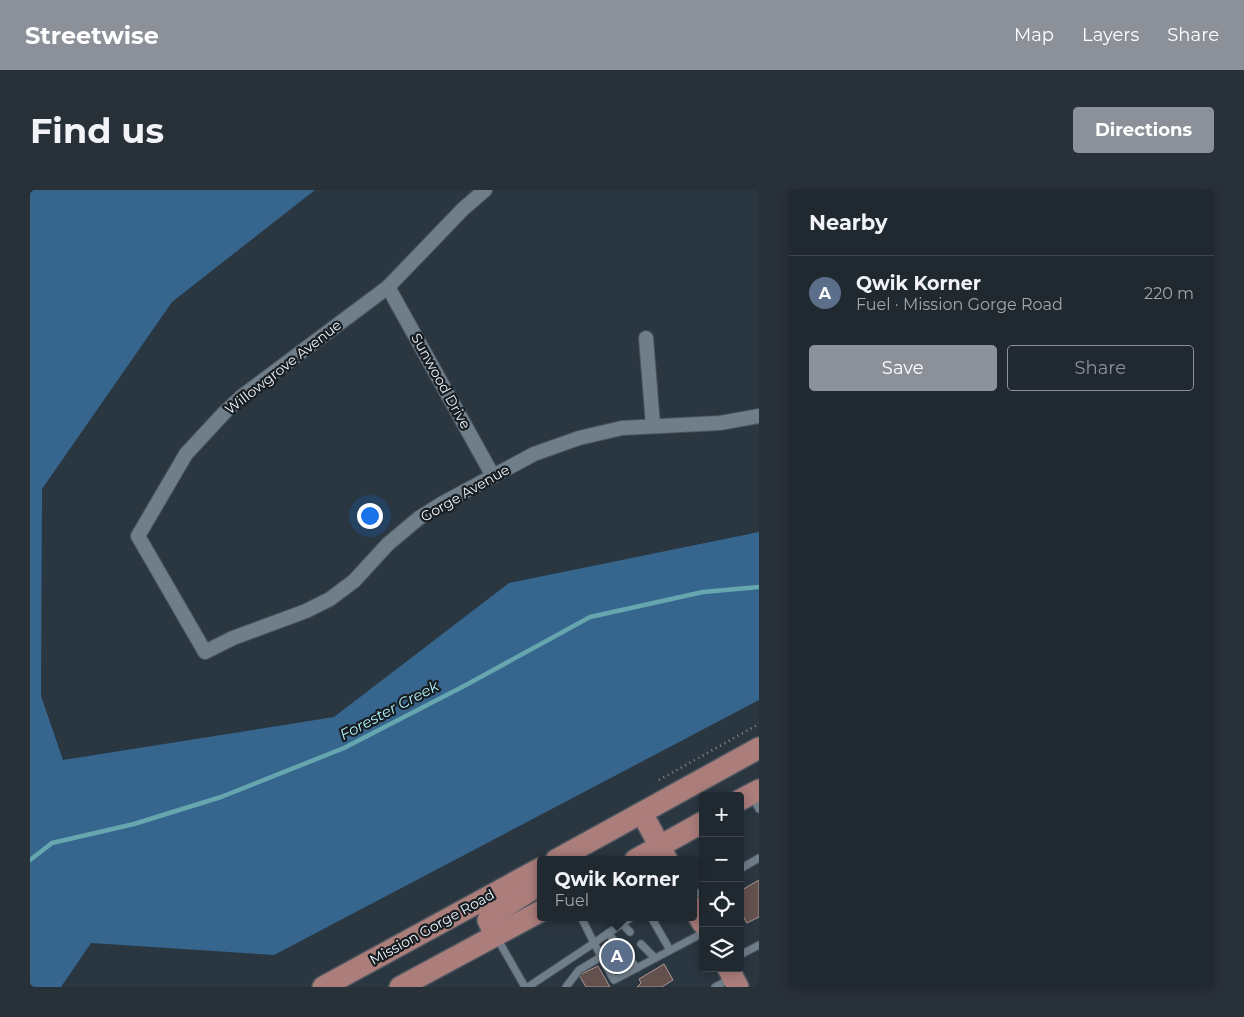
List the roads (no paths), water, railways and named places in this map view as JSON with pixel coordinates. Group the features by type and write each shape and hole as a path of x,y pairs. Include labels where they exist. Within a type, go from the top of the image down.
{"main road":[{"path":"564,856 759,748"},
{"path":"642,813 664,853"},
{"path":"652,856 664,853 699,825"},
{"name":"Mission Gorge Road","path":"324,987 537,870"},
{"path":"495,936 488,920 490,916 537,885"},
{"path":"400,987 537,913"}],"street":[{"name":"Willowgrove Avenue","path":"205,652 138,536 186,454 224,413 259,383 388,287 463,209 485,190"},
{"name":"Sunwood Drive","path":"388,287 493,476"},
{"path":"646,338 653,426"},
{"name":"Gorge Avenue","path":"205,652 233,638 306,611 330,599 354,581 383,549 419,518 534,454 579,438 622,428 712,424 759,416"}],"lane":[{"path":"744,867 759,858"},
{"path":"583,921 614,980 699,934"},
{"path":"495,936 526,987 626,921"},
{"path":"653,921 670,950"},
{"path":"622,924 630,932"},
{"path":"608,934 617,944"},
{"path":"641,944 655,958"},
{"path":"744,953 759,945"},
{"path":"566,987 579,970 601,957"},
{"path":"628,957 637,968"}],"waterway":[{"name":"Forester Creek","path":"30,860 52,843 134,824 221,797 344,748 466,685 590,617 703,592 759,587"}],"place":[{"name":"Qwik Korner","path":"617,956"}]}
